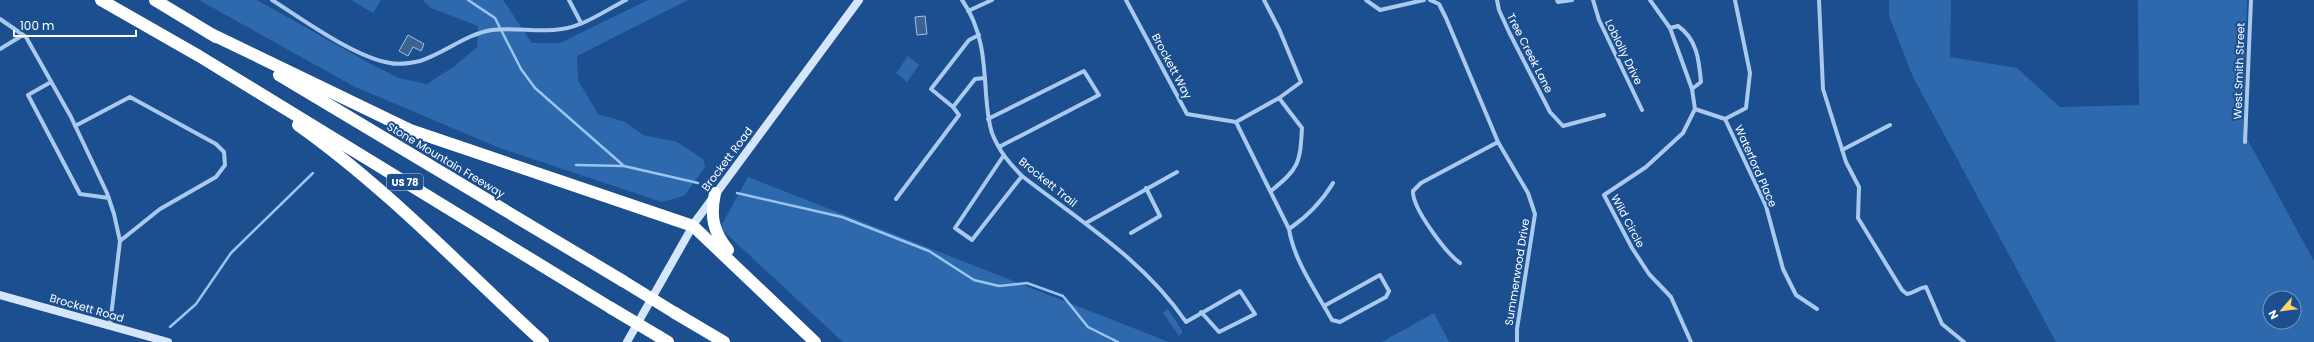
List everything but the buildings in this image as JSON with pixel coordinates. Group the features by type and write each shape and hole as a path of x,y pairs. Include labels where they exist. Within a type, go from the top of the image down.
{"highway":[{"name":"US 78","path":"101,0 199,56 663,339"},
{"name":"Stone Mountain Freeway","path":"155,0 724,342"},
{"path":"209,33 410,130 692,226 749,278 815,342"},
{"path":"199,56 336,152 381,191 543,342"},
{"path":"715,193 711,211 715,232 749,278"}],"street":[{"path":"272,0 340,42 371,57 390,64 411,63 422,60 473,35 491,30 508,28 563,29 581,23 626,0"},
{"path":"570,0 581,23"},
{"name":"Brockett Road","path":"627,342 692,226 859,0"},
{"name":"Brockett Trail","path":"962,0 979,35 985,78 988,119 999,147 1004,155 1022,176 1141,268 1168,297 1186,322 1201,312 1240,291 1255,314 1219,332 1201,312"},
{"path":"968,11 992,0"},
{"name":"Brockett Way","path":"1126,0 1187,114 1236,122"},
{"path":"1264,0 1279,29 1301,82 1279,98 1236,122 1289,229 1292,245 1324,306 1332,320 1340,322 1386,297 1389,291 1380,275 1324,306"},
{"path":"1366,0 1380,10 1424,0"},
{"name":"Summerwood Drive","path":"1430,0 1439,4 1446,18 1498,142 1528,193 1535,214 1517,329 1517,342"},
{"name":"Tree Creek Lane","path":"1497,0 1499,10 1509,32 1550,112 1563,126 1604,115"},
{"path":"1557,0 1558,2 1572,0"},
{"path":"1650,0 1670,28 1692,89 1695,110 1726,119"},
{"name":"Waterford Place","path":"1735,0 1750,74 1746,108 1726,119 1766,206 1783,268 1788,279 1796,295 1817,310"},
{"path":"1819,0 1823,89 1842,150 1859,187 1858,218 1902,290 1907,294 1919,288 1926,287 1942,324 1964,342"},
{"name":"West Smith Street","path":"2245,142 2251,0"},
{"name":"Loblolly Drive","path":"1593,1 1599,20 1642,110"},
{"path":"0,19 23,35 52,82 75,126 109,198 120,241 110,326"},
{"path":"1670,28 1678,26 1688,32 1699,58 1700,82 1692,89"},
{"path":"0,49 23,35"},
{"path":"896,199 959,115 932,89 969,40 979,35"},
{"path":"988,119 1084,71 1099,95 999,147"},
{"path":"953,108 975,79 985,78"},
{"path":"52,82 28,95 80,194 109,198"},
{"path":"75,126 130,97 216,144 224,152 225,165 216,177 160,209 120,241"},
{"path":"1271,191 1291,175 1300,159 1302,128 1279,98"},
{"name":"Wild Circle","path":"1691,342 1671,297 1649,274 1632,248 1604,195 1646,167 1683,133 1695,110"},
{"path":"1842,150 1890,125"},
{"path":"1460,263 1451,256 1416,205 1413,191 1421,183 1498,142"},
{"path":"1004,155 955,228 972,240 1022,176"},
{"path":"1086,224 1146,188 1177,172"},
{"path":"1289,229 1305,218 1323,200 1333,183"},
{"path":"1131,233 1160,216 1146,188"},
{"name":"Brockett Road","path":"0,295 168,342"}],"shaded area":[{"path":"199,0 257,0 367,62 399,78 427,84 455,66 477,47 478,26 431,8 423,0 503,0 532,43 560,43 648,0 688,0 577,56 578,80 598,114 625,122 643,135 677,142 703,159 705,167 684,196 662,202 500,148 355,87"},
{"path":"351,0 381,0 373,13"},
{"path":"1889,0 1951,0 1950,57 2017,68 2060,107 2139,105 2138,0 2247,0 2243,131 2314,261 2314,342 2056,342 1913,77 1889,16"},
{"path":"925,16 927,34 917,35 915,17"},
{"path":"408,35 424,44 421,51 413,47 408,56 399,51"},
{"path":"908,56 919,65 907,82 896,73"},
{"path":"748,177 1169,342 843,342 720,228"},
{"path":"1168,309 1183,332 1179,336 1163,313"},
{"path":"1434,313 1449,342 1382,342"}],"waterway":[{"path":"468,0 495,18 521,69 535,88 624,166 698,183"},
{"path":"576,165 623,166"},
{"path":"170,327 196,304 231,253 313,173"},
{"path":"737,193 842,217 929,251 974,280 999,286 1027,283 1063,296 1088,327 1118,342"}]}
